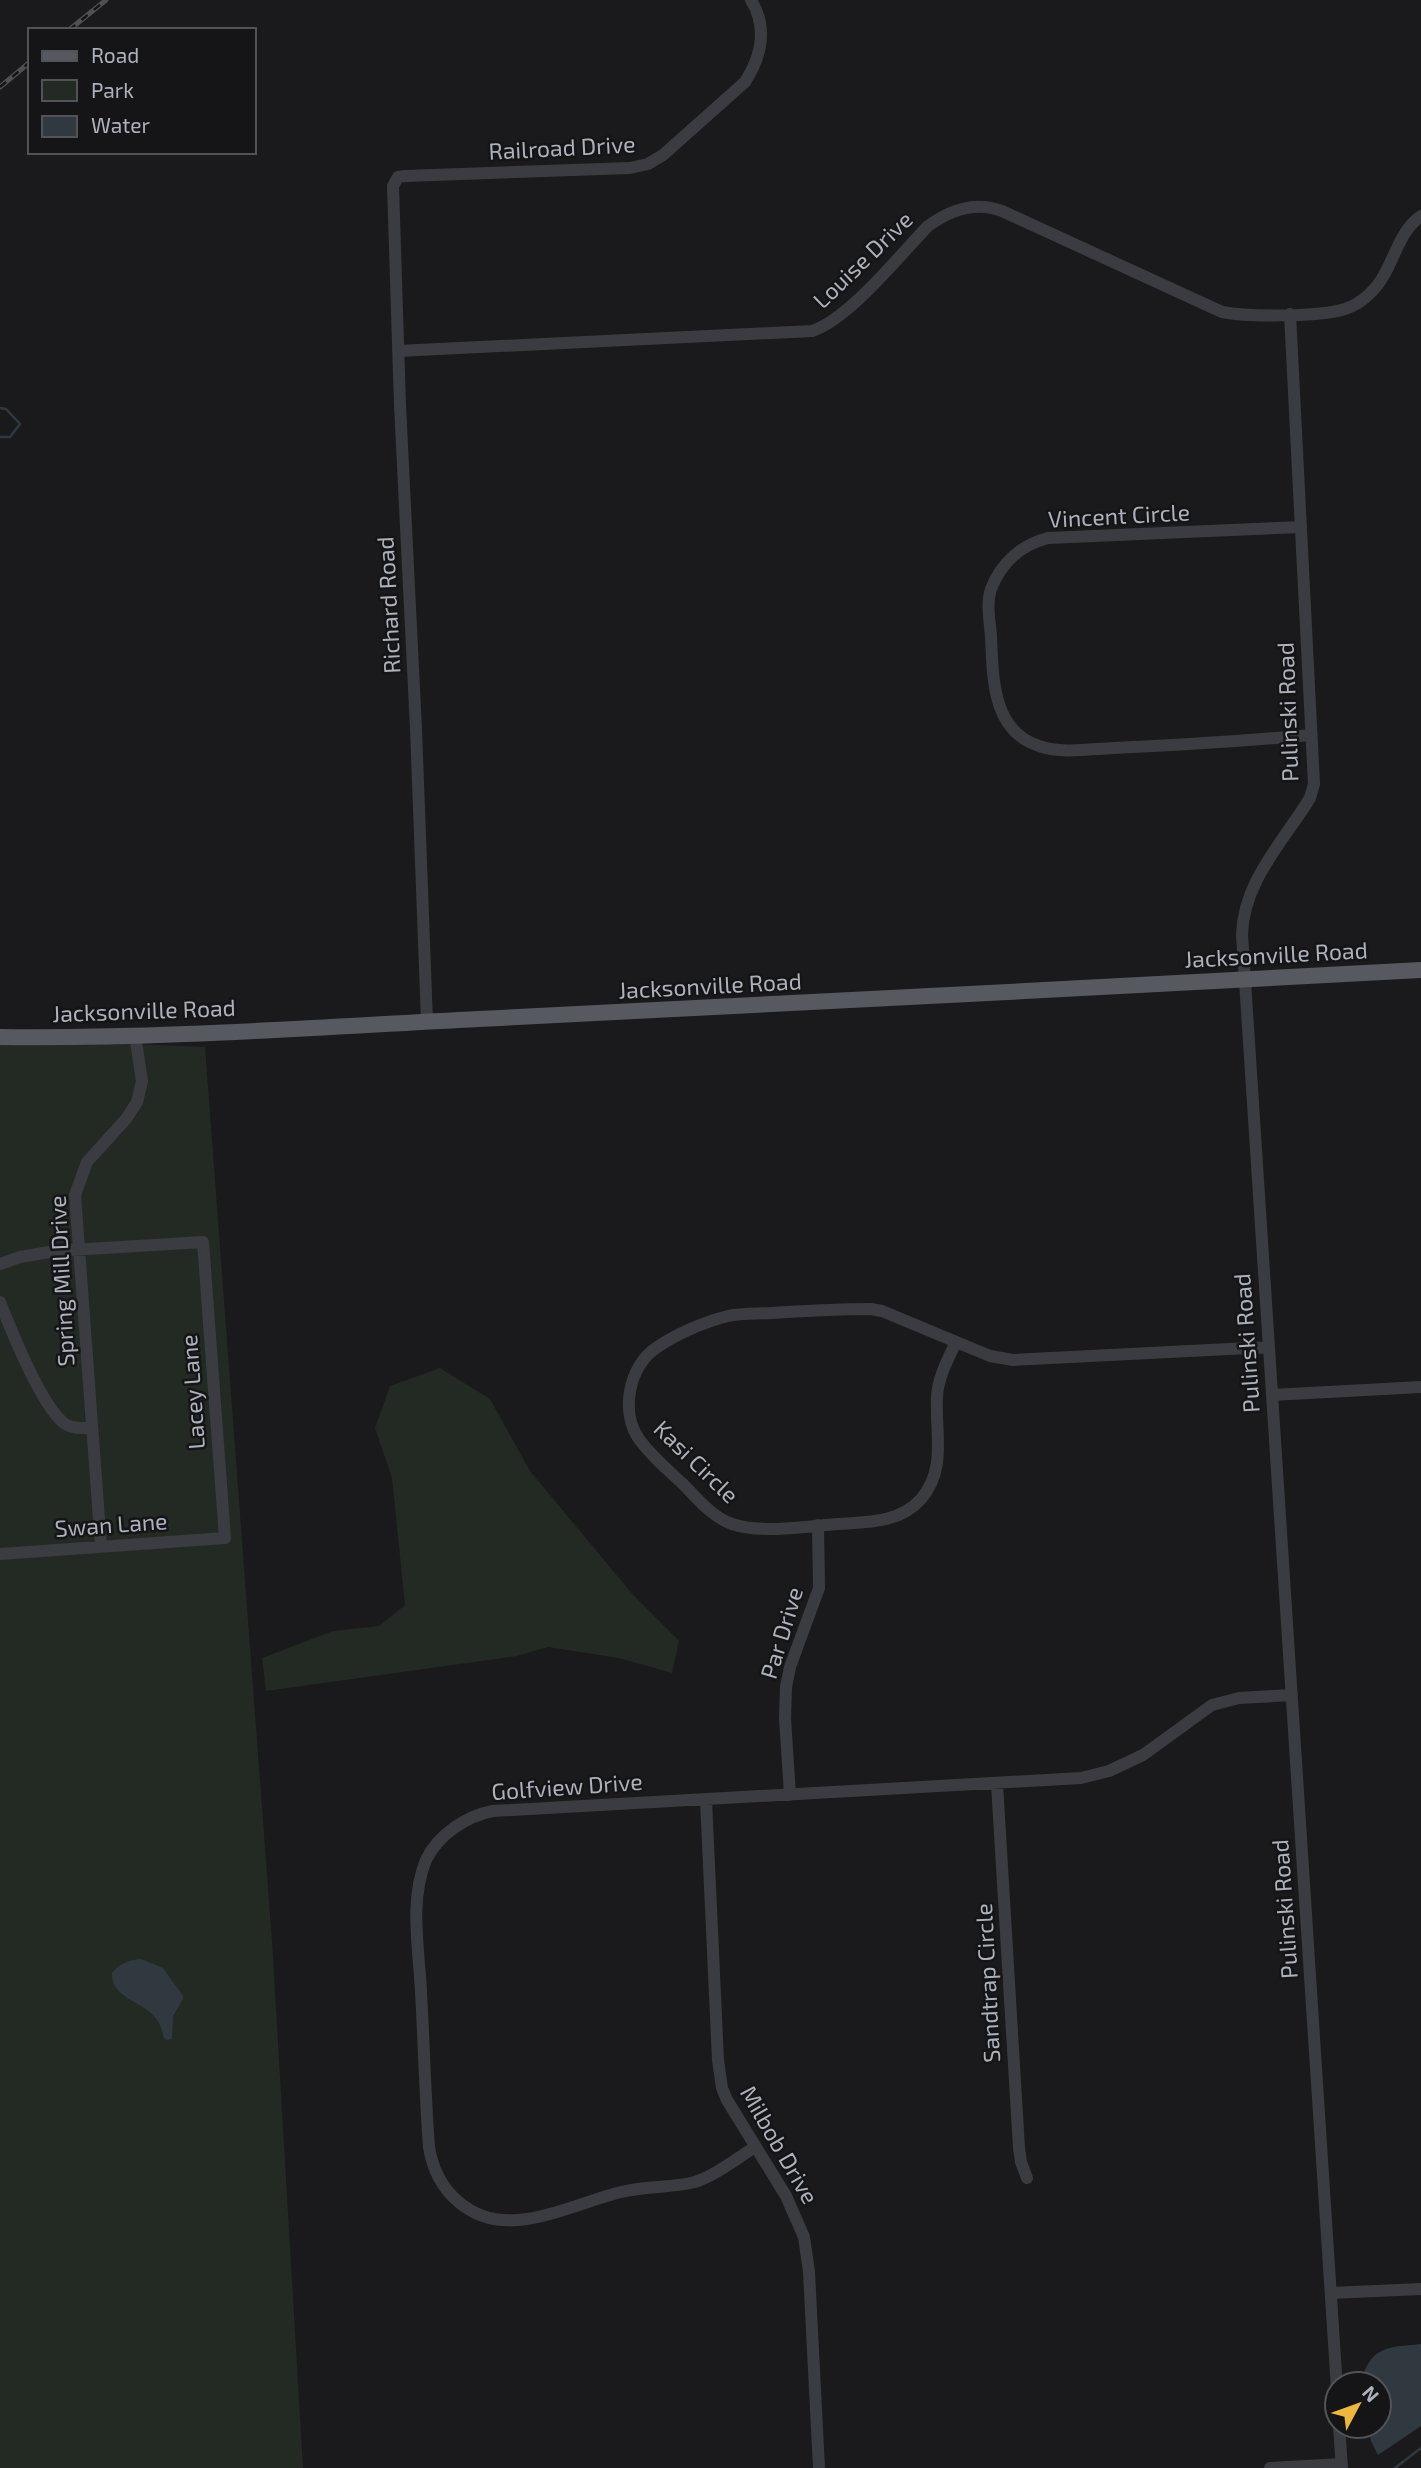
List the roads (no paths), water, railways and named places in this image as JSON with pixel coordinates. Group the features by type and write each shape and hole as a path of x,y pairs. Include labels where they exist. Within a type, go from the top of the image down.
{"main road":[{"name":"Jacksonville Road","path":"0,1037 135,1035 723,1009 1421,970"}],"street":[{"name":"Railroad Drive","path":"393,186 398,177 405,176 630,168 648,164 663,155 726,99 753,70 759,57 762,35 751,0"},
{"name":"Richard Road","path":"393,186 427,1021"},
{"name":"Louise Drive","path":"398,351 812,331 841,316 939,217 969,207 1002,211 1222,312 1248,315 1330,312 1346,309 1369,295 1384,275 1407,230 1421,216"},
{"name":"Pulinski Road","path":"1290,314 1314,784 1310,798 1255,881 1245,905 1242,935 1336,2370"},
{"name":"Vincent Circle","path":"1301,527 1048,538 1022,549 1006,563 992,587 989,602 994,688 998,704 1012,727 1029,742 1059,749 1143,747 1311,735"},
{"name":"Spring Mill Drive","path":"101,1546 75,1195 87,1162 126,1119 137,1102 142,1081 135,1035"},
{"name":"Lacey Lane","path":"79,1250 203,1242 225,1538"},
{"path":"0,1264 37,1254 79,1250"},
{"path":"0,1301 17,1345 60,1420 75,1428 92,1428"},
{"name":"Kasi Circle","path":"956,1342 946,1364 937,1397 937,1468 922,1498 896,1517 818,1525 744,1527 721,1519 665,1467 635,1433 631,1422 629,1398 634,1378 641,1364 655,1348 675,1337 730,1316 871,1309 882,1311 990,1356 1013,1360 1269,1347"},
{"path":"1272,1395 1421,1387"},
{"name":"Par Drive","path":"790,1795 785,1718 786,1687 790,1667 819,1588 818,1525"},
{"name":"Swan Lane","path":"0,1554 225,1538"},
{"name":"Golfview Drive","path":"755,2147 697,2181 622,2191 532,2217 505,2220 472,2213 457,2202 434,2169 429,2147 416,1897 432,1850 458,1825 482,1813 493,1811 1081,1778 1109,1772 1143,1755 1212,1705 1239,1698 1292,1695"},
{"name":"Sandtrap Circle","path":"998,1784 1019,2148 1027,2179"},
{"name":"Milbob Drive","path":"706,1800 718,2060 722,2088 786,2196 804,2237 809,2272 819,2468"},
{"path":"1331,2293 1421,2289"},
{"path":"1270,2468 1342,2466 1340,2440"}],"water":[{"path":"141,1959 163,1968 183,1996 173,2016 172,2039 166,2040 154,2015 127,1998 114,1983 112,1973 115,1970 125,1963"},
{"path":"1421,2344 1421,2426 1378,2455 1371,2440 1393,2440 1393,2370 1365,2370 1376,2355 1396,2347"}],"waterway":[{"path":"0,408 6,409 20,424 10,437 0,437"},
{"path":"1395,2468 1421,2448"}],"railway":[{"path":"71,28 106,0"},
{"path":"0,87 28,64"}]}
